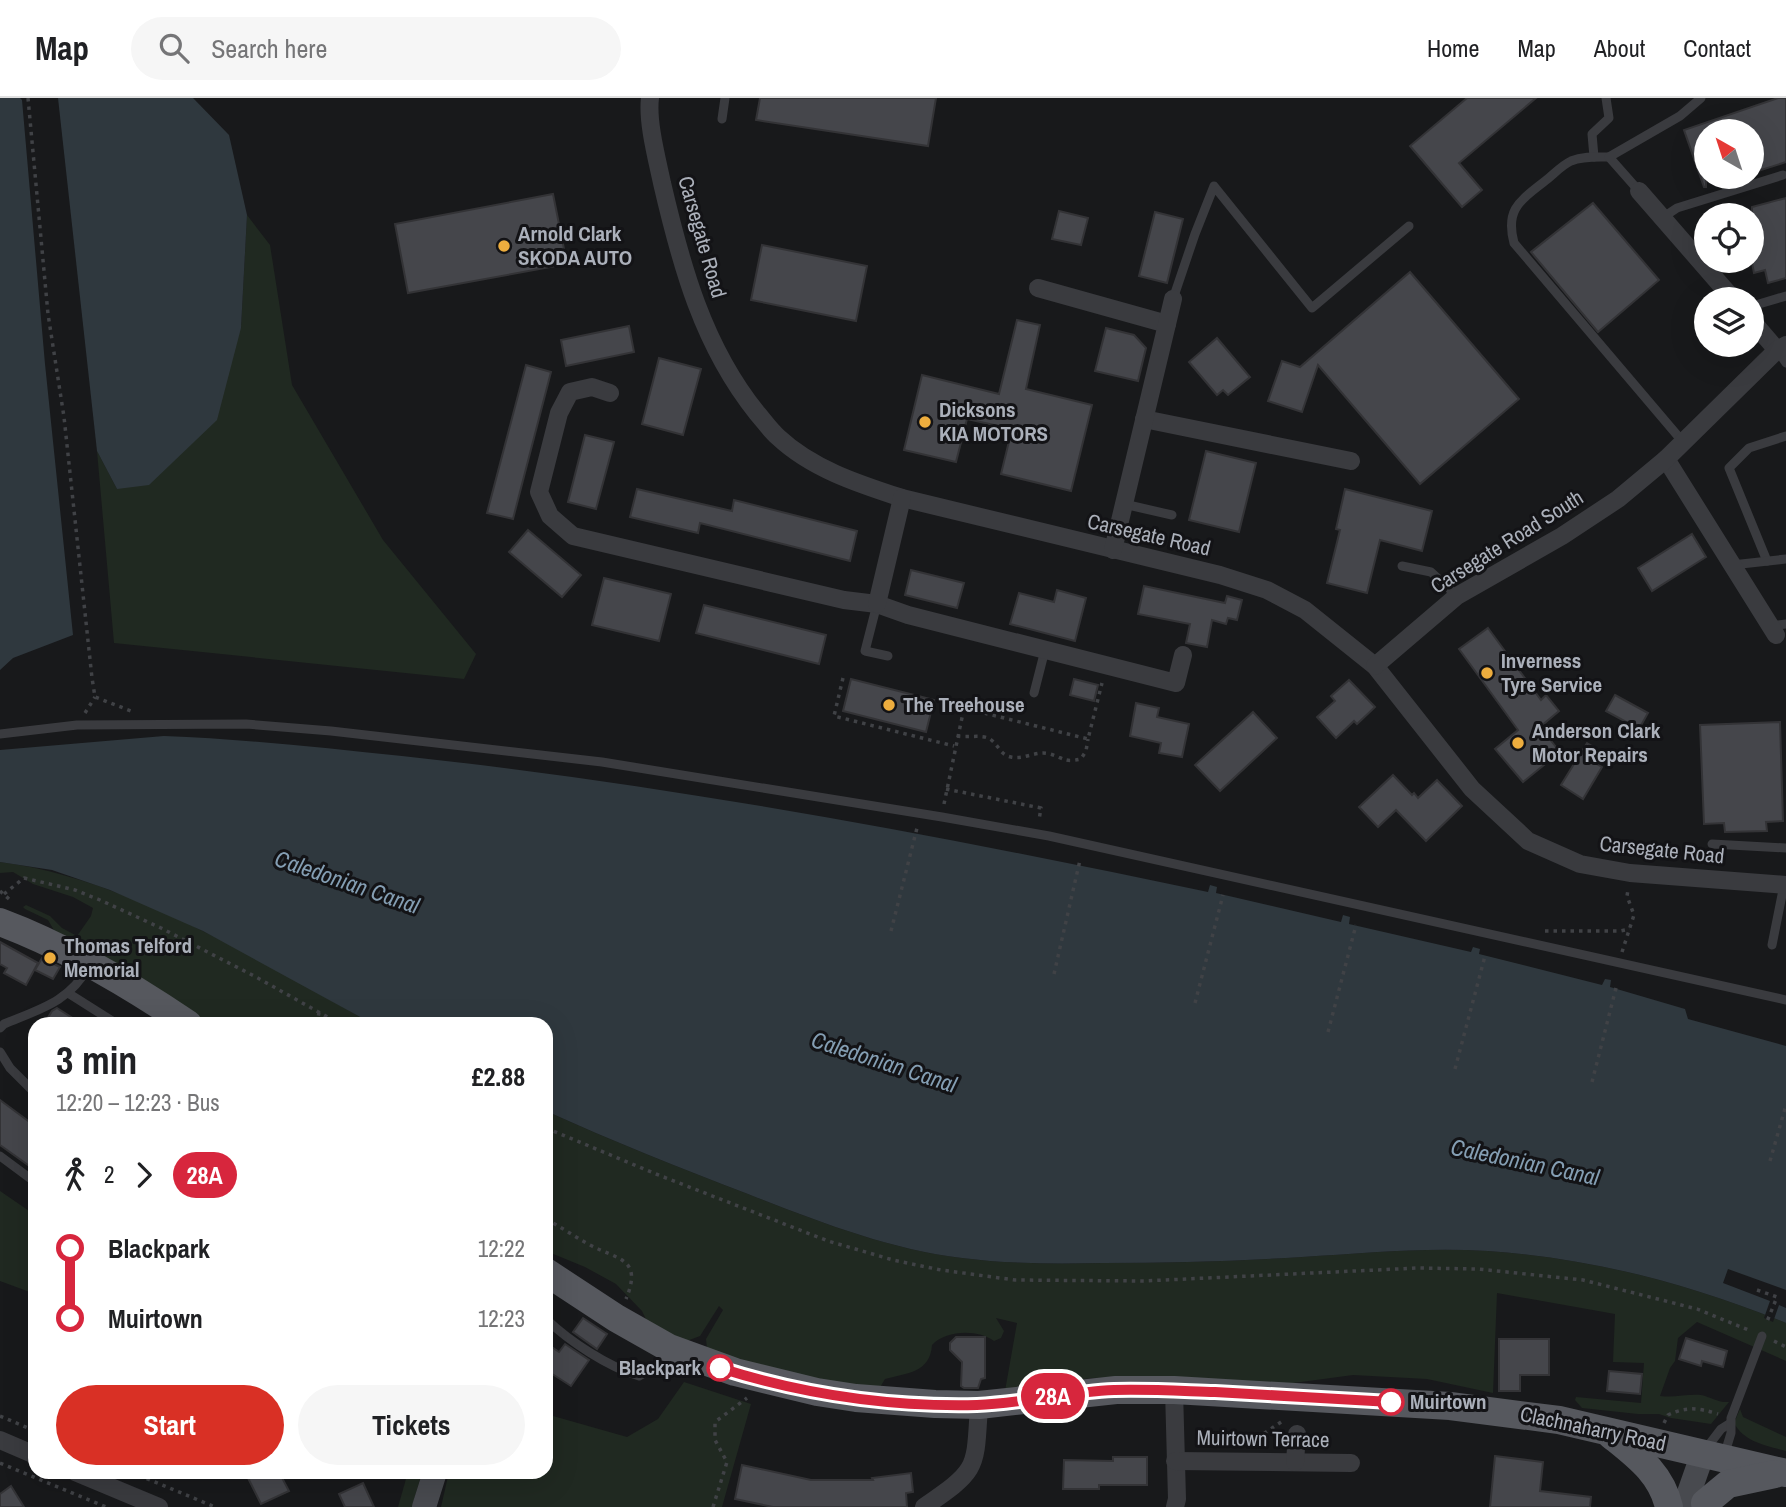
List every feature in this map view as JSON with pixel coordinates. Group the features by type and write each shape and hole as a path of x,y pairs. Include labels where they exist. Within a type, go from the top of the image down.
{"main road":[{"path":"0,922 36,935 90,963 177,1017"},
{"name":"Clachnaharry Road","path":"553,1277 616,1318 669,1348 708,1364 769,1382 856,1398 979,1405 1115,1390 1174,1390 1463,1407 1559,1420 1786,1472"},
{"path":"1608,1433 1655,1473 1669,1507"},
{"path":"1697,1506 1728,1484 1786,1472"}],"street":[{"name":"Carsegate Road","path":"650,98 657,160 673,226 704,325 724,368 778,438 817,465 852,481 902,498 1220,575 1267,590 1305,610 1375,666 1472,789 1528,841 1580,864 1630,873 1785,885"},
{"path":"1639,191 1722,287"},
{"path":"1038,288 1167,324"},
{"path":"1113,550 1173,299"},
{"name":"Carsegate Road South","path":"1375,666 1457,596 1562,536 1618,499 1666,459 1783,353 1764,333"},
{"path":"610,393 592,387 570,392 559,413 539,492 550,516 573,536 844,600 877,604 908,615 1176,683 1182,655"},
{"path":"1144,419 1351,461"},
{"path":"1666,459 1732,565 1777,628"},
{"path":"877,604 902,498"},
{"name":"Muirtown Terrace","path":"1174,1390 1175,1507"},
{"path":"924,1507 965,1477 972,1466 976,1453 979,1405"},
{"path":"1292,1426 1295,1462"},
{"path":"0,1440 28,1452"},
{"path":"1697,1506 1713,1456"},
{"name":"Muirtown Terrace","path":"1175,1461 1352,1463"},
{"path":"92,1479 159,1507"},
{"path":"425,1507 433,1479"}],"lane":[{"path":"722,119 725,98"},
{"path":"1594,157 1592,134 1609,118 1605,98"},
{"path":"1684,442 1514,243 1510,227 1513,212 1521,200 1571,161 1609,157 1680,116 1701,98"},
{"path":"1609,157 1639,191"},
{"path":"1662,218 1677,208 1783,175"},
{"path":"1173,299 1214,186 1312,309 1409,226"},
{"path":"1764,303 1786,296"},
{"path":"1767,561 1729,468 1749,448 1786,436"},
{"path":"1124,504 1172,515"},
{"path":"1732,565 1786,559"},
{"path":"1402,566 1431,572 1457,596"},
{"path":"877,604 865,651 888,656"},
{"path":"1034,693 1045,650"},
{"path":"0,734 78,725 246,724 345,732 602,762 1049,836 1786,1000"},
{"path":"1712,844 1786,848"},
{"path":"1772,945 1785,885"},
{"path":"0,1028 43,1009 68,993 80,983 90,963"},
{"path":"68,993 106,1017"},
{"path":"0,1052 10,1068 28,1086"},
{"path":"0,1156 28,1177"},
{"path":"553,1325 620,1371 639,1376 657,1366 669,1348"},
{"path":"1713,1456 1731,1433 1730,1421 1763,1333"},
{"path":"1713,1456 1721,1429 1730,1421"}],"path":[{"path":"29,98 48,314 64,416 95,697 133,712"},
{"path":"957,736 987,738 994,742 999,751 1013,758 1042,753 1068,762 1081,759 1086,751 1106,666"},
{"path":"844,678 834,716 955,746"},
{"path":"1039,820 1041,808 946,791 964,708 1088,739"},
{"path":"891,931 917,828"},
{"path":"1054,974 1080,860"},
{"path":"1622,954 1634,915 1627,896 1630,873"},
{"path":"4,894 24,878 75,890 161,928 326,1016"},
{"path":"1195,1003 1223,895"},
{"path":"1328,1032 1356,925"},
{"path":"1542,932 1630,929"},
{"path":"1455,1069 1485,956"},
{"path":"1592,1082 1616,988"},
{"path":"318,1017 319,1012"},
{"path":"1770,1161 1786,1105"},
{"path":"553,1131 828,1241 893,1260 941,1270 1015,1280 1144,1281 1419,1269 1478,1269 1583,1280 1642,1293 1763,1333 1777,1297 1757,1290"},
{"path":"553,1223 590,1245 623,1259 628,1265 632,1273 631,1287 616,1318"},
{"path":"713,1507 727,1462 715,1440 715,1422 769,1382"},
{"path":"1665,1443 1664,1420 1680,1409 1701,1408 1730,1421"},
{"path":"0,1416 28,1429"},
{"path":"1222,1461 1292,1426"},
{"path":"0,1463 28,1475"},
{"path":"39,1479 106,1507"},
{"path":"148,1479 215,1507"}],"shaded area":[{"path":"247,215 270,245 292,385 383,540 476,654 464,679 114,643 97,451 117,489 241,328"},
{"path":"0,862 49,871 145,904 239,950 360,1017 198,1017 140,978 55,932 48,920 23,907 26,905 50,916 62,928 77,936 91,916 93,908 73,897 33,884 13,872 0,873"},
{"path":"553,1114 646,1154 800,1214 853,1233 934,1254 1032,1263 1228,1261 1418,1250 1488,1251 1527,1255 1640,1275 1714,1296 1786,1323 1786,1361 1697,1322 1678,1338 1675,1361 1660,1396 1701,1395 1729,1402 1711,1424 1659,1414 1582,1408 1575,1400 1576,1397 1641,1403 1644,1363 1613,1362 1615,1314 1497,1293 1493,1393 1427,1379 1353,1375 1286,1384 1150,1377 1091,1378 1005,1391 1017,1323 996,1318 1004,1331 1001,1338 994,1341 971,1333 945,1336 932,1345 927,1361 922,1366 909,1373 885,1379 879,1389 785,1375 707,1348 706,1339 723,1310 719,1306 700,1336 684,1342 647,1321 642,1311 616,1284 553,1254"},
{"path":"0,1191 28,1210 28,1291 0,1281"},
{"name":"Blackpark","path":"684,1382 751,1404 722,1507 441,1507 447,1479 553,1479 553,1416 627,1437 658,1419"},
{"path":"1740,1409 1743,1417 1786,1437 1786,1451 1744,1435 1734,1423"},
{"path":"406,1479 420,1479 412,1507 398,1507"}],"water":[{"path":"0,98 22,100 45,364 73,635 13,658 0,670"},
{"path":"58,98 193,98 229,135 247,215 241,328 217,420 149,485 117,489 97,451"},
{"name":"Caledonian Canal","path":"164,736 224,739 402,756 605,782 907,832 1208,892 1210,885 1217,887 1216,893 1341,922 1343,915 1350,917 1349,924 1471,952 1473,947 1480,949 1479,954 1602,985 1605,979 1611,980 1610,987 1685,1009 1688,1019 1786,1046 1786,1323 1714,1296 1640,1275 1527,1255 1442,1250 1203,1261 1015,1262 934,1254 827,1224 553,1114 553,1017 360,1017 203,931 110,890 52,870 0,862 0,750"}],"pier":[{"path":"1728,1269 1786,1290 1786,1308 1779,1305 1773,1322 1764,1318 1770,1301 1723,1283"}],"building":[{"path":"760,98 936,98 928,146 756,120"},
{"path":"1467,98 1536,98 1459,163 1482,190 1462,207 1410,146"},
{"path":"1778,98 1786,98 1786,162 1764,169 1764,119 1716,119"},
{"path":"1694,127 1694,158 1684,130"},
{"path":"553,194 567,264 408,293 395,224"},
{"path":"1786,198 1786,278 1768,283 1764,270 1764,204"},
{"path":"1593,203 1659,280 1598,332 1531,252"},
{"path":"1059,211 1088,218 1081,245 1052,239"},
{"path":"1155,212 1183,219 1167,283 1139,276"},
{"path":"762,245 867,266 856,321 751,300"},
{"path":"1410,272 1519,399 1420,484 1318,365 1302,412 1268,401 1282,361 1300,367"},
{"path":"1017,320 1040,325 1026,389 1092,405 1071,491 1001,474 1012,429 967,419 956,462 904,450 922,375 999,394"},
{"path":"629,326 634,352 566,366 561,340"},
{"path":"1106,328 1134,335 1146,348 1138,381 1095,371"},
{"path":"1217,338 1250,377 1228,395 1223,390 1217,395 1189,362"},
{"path":"659,358 701,369 683,435 642,424"},
{"path":"526,365 551,372 513,519 487,513"},
{"path":"585,435 614,442 596,509 568,502"},
{"path":"1206,451 1256,463 1239,532 1189,520"},
{"path":"637,489 732,511 734,500 857,531 850,561 700,523 698,533 630,517"},
{"path":"1345,489 1432,511 1422,551 1380,540 1367,593 1327,583 1340,530 1336,529"},
{"path":"528,530 581,575 562,597 509,552"},
{"path":"1692,534 1706,557 1652,591 1638,568"},
{"path":"911,570 964,583 957,608 905,595"},
{"path":"604,578 671,594 659,641 592,625"},
{"path":"1144,586 1225,603 1227,596 1242,600 1237,620 1228,618 1226,624 1212,620 1207,647 1186,643 1190,624 1138,614"},
{"path":"1057,590 1086,598 1075,641 1010,624 1019,593 1054,602"},
{"path":"704,605 826,635 819,664 696,633"},
{"path":"1488,628 1541,700 1546,695 1559,711 1540,727 1560,752 1523,782 1495,749 1518,730 1459,649"},
{"name":"The Treehouse","path":"851,679 934,700 926,732 843,711"},
{"path":"1074,679 1098,685 1094,701 1070,695"},
{"path":"1349,680 1375,707 1357,724 1354,721 1336,738 1317,717 1335,701 1331,696"},
{"path":"1615,695 1648,713 1639,729 1606,711"},
{"path":"1136,703 1159,708 1157,717 1189,724 1182,757 1159,753 1161,743 1130,736"},
{"path":"1253,712 1277,738 1220,791 1195,765"},
{"path":"1780,722 1783,821 1766,822 1767,831 1725,832 1724,823 1704,824 1700,725"},
{"path":"1587,743 1600,751 1593,762 1602,767 1583,799 1561,785"},
{"path":"1393,775 1418,798 1437,780 1462,806 1426,841 1396,810 1378,827 1359,807"},
{"path":"0,942 38,963 26,985 4,973 7,968 0,964"},
{"path":"42,958 60,967 53,979 35,970"},
{"path":"57,1008 71,1017 48,1017"},
{"path":"0,1100 28,1121 28,1165 0,1145"},
{"path":"583,1318 607,1334 597,1349 573,1332"},
{"path":"956,1337 985,1337 985,1378 981,1379 978,1388 961,1386 962,1362 950,1350 950,1343"},
{"path":"1686,1338 1727,1351 1723,1367 1702,1361 1701,1366 1679,1359"},
{"path":"1499,1339 1549,1339 1549,1375 1520,1375 1520,1391 1499,1391"},
{"path":"565,1344 589,1360 571,1386 553,1374 553,1348 559,1352"},
{"path":"1609,1371 1642,1374 1640,1394 1607,1391"},
{"path":"1495,1456 1543,1462 1540,1491 1591,1497 1590,1507 1490,1507"},
{"path":"1113,1457 1147,1457 1147,1485 1099,1485 1099,1489 1063,1489 1064,1460 1113,1461"},
{"path":"742,1465 811,1480 873,1480 872,1478 911,1473 913,1492 906,1493 907,1507 773,1507 735,1499"},
{"path":"248,1479 283,1479 289,1491 261,1504"},
{"path":"363,1483 374,1507 345,1507 339,1494"},
{"path":"11,1486 24,1507 0,1507 0,1494"}],"bus line":[{"name":"28A","path":"720,1368 817,1392 895,1402 979,1405 1115,1390 1174,1390 1391,1402"}],"place":[{"name":"Arnold Clark SKODA AUTO","path":"504,246"},
{"name":"Dicksons KIA MOTORS","path":"925,422"},
{"name":"Inverness Tyre Service","path":"1487,673"},
{"name":"The Treehouse","path":"889,705"},
{"name":"Anderson Clark Motor Repairs","path":"1518,743"},
{"name":"Thomas Telford Memorial","path":"50,958"},
{"name":"Blackpark","path":"720,1368"},
{"name":"Muirtown","path":"1391,1402"}]}
